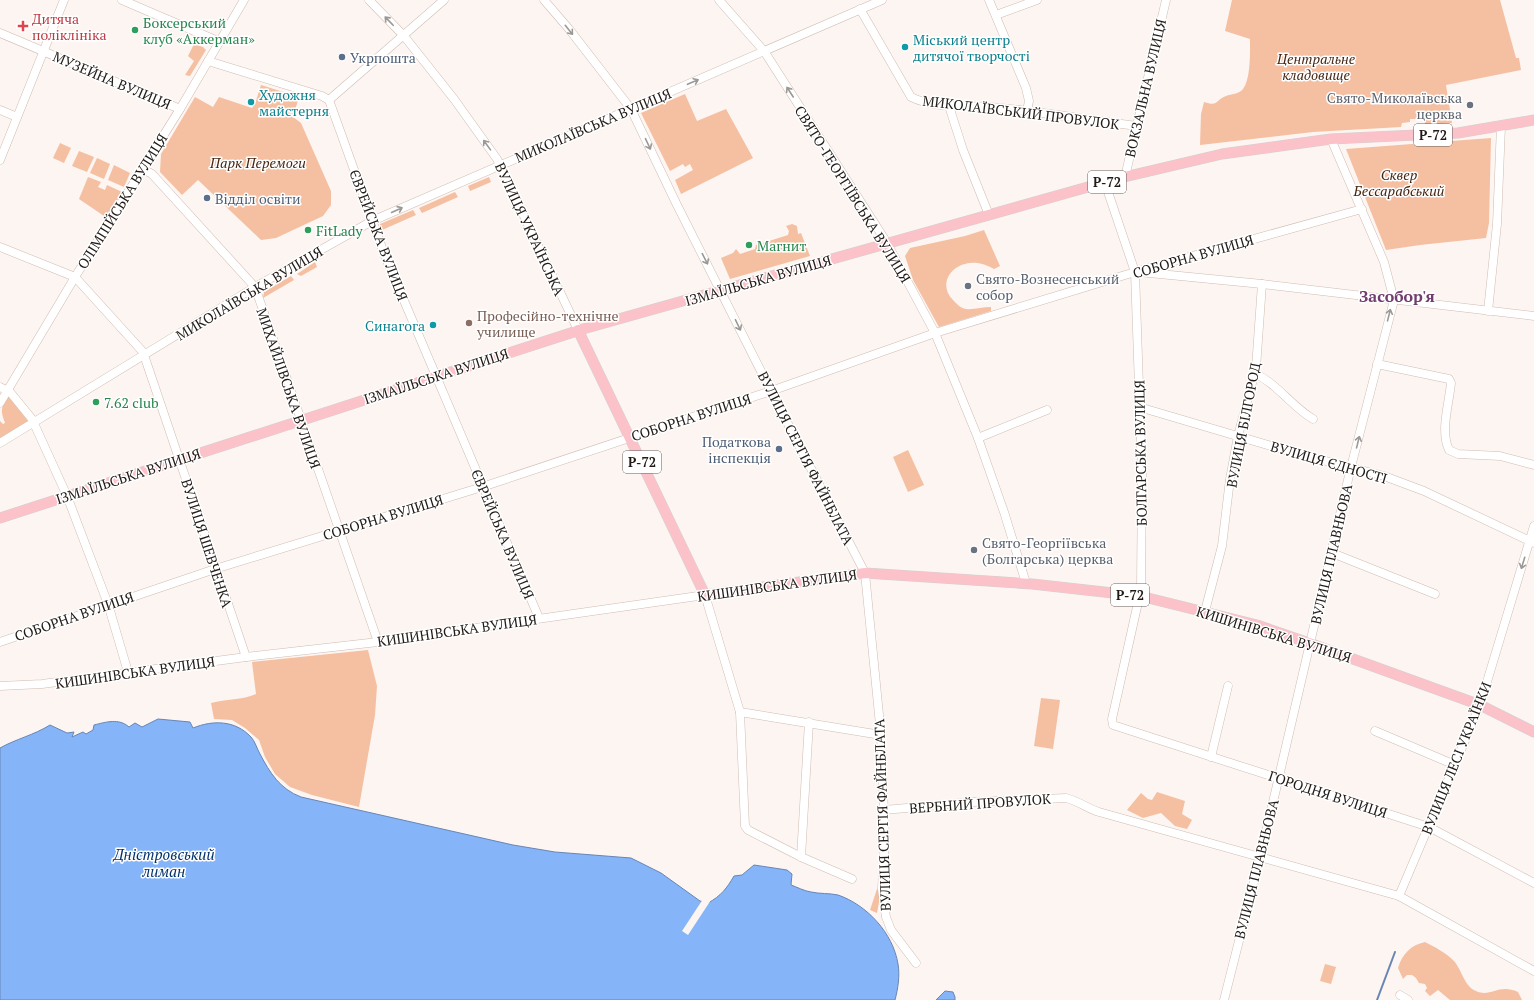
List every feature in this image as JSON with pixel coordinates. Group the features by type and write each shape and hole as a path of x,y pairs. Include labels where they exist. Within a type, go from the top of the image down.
{"main road":[{"name":"ІЗМАЇЛЬСЬКА ВУЛИЦЯ","path":"0,518 578,330 1125,177 1222,154 1331,139 1426,136 1458,133 1534,120"},
{"name":"ВУЛИЦЯ УКРАЇНСЬКА","path":"578,330 704,595"},
{"name":"КИШИНІВСЬКА ВУЛИЦЯ","path":"704,595 865,573 1026,583 1140,596 1257,625 1480,705 1534,732"}],"street":[{"path":"0,160 64,0"},
{"path":"122,0 220,42"},
{"name":"ОЛІМПІЙСЬКА ВУЛИЦЯ","path":"0,402 4,389 143,169 244,0"},
{"name":"ВУЛИЦЯ УКРАЇНСЬКА","path":"369,0 404,36 454,99 500,166 578,330"},
{"path":"208,60 322,96 329,100 444,0"},
{"name":"ВУЛИЦЯ СЕРГІЯ ФАЙНБЛАТА","path":"544,0 569,29 631,109 771,391 865,573 881,735 884,810 884,870 882,889 886,917 891,930 916,963"},
{"name":"СВЯТО-ГЕОРГІЇВСЬКА ВУЛИЦЯ","path":"719,0 764,51 887,243 935,333 978,438 1004,512 1026,583"},
{"name":"МИКОЛАЇВСЬКА ВУЛИЦЯ","path":"0,443 255,287 372,221 882,0"},
{"path":"989,0 1026,88 1028,101 1027,111"},
{"path":"996,15 1037,0"},
{"name":"ВОКЗАЛЬНА ВУЛИЦЯ","path":"1125,177 1166,0"},
{"name":"МИКОЛАЇВСЬКИЙ ПРОВУЛОК","path":"860,9 911,97 919,101 949,106 989,107 1027,111 1136,126"},
{"name":"МУЗЕЙНА ВУЛИЦЯ","path":"0,33 180,109"},
{"name":"ЄВРЕЙСЬКА ВУЛИЦЯ","path":"329,100 385,256 539,618"},
{"path":"949,106 963,150 989,215"},
{"path":"0,110 17,118"},
{"path":"1488,311 1497,224 1501,126"},
{"name":"ВУЛИЦЯ ПЛАВНЬОВА","path":"1224,1000 1260,858 1309,643 1332,554 1351,467 1394,300 1384,262 1331,139"},
{"name":"МИХАЙЛІВСЬКА ВУЛИЦЯ","path":"143,169 152,174 255,287 378,642"},
{"name":"БОЛГАРСЬКА ВУЛИЦЯ","path":"1105,183 1135,272 1142,472 1140,596 1112,719 1113,725"},
{"name":"СОБОРНА ВУЛИЦЯ","path":"0,642 108,604 216,569 482,487 771,391 935,333 1135,272 1362,209"},
{"name":"ВУЛИЦЯ ШЕВЧЕНКА","path":"0,247 75,278 145,355 246,657"},
{"path":"1135,272 1262,284 1534,316"},
{"name":"ВУЛИЦЯ БІЛГОРОД","path":"1205,611 1222,546 1230,479 1238,436 1254,373 1262,284"},
{"path":"1378,364 1450,379 1452,383 1445,434 1446,443 1449,450 1458,454 1500,456 1534,465"},
{"path":"1254,373 1275,386 1301,412 1313,419"},
{"path":"4,389 33,423 66,496 108,604 128,672"},
{"name":"ВУЛИЦЯ ЄДНОСТІ","path":"1140,407 1295,453 1384,476 1424,491 1532,542"},
{"path":"978,438 1047,410"},
{"name":"ВУЛИЦЯ ЛЕСІ УКРАЇНКИ","path":"1399,896 1480,705 1532,542 1534,526"},
{"path":"1332,554 1435,594"},
{"name":"ВУЛИЦЯ УКРАЇНСЬКА","path":"704,595 740,712 745,826 748,830 801,857 852,879"},
{"name":"КИШИНІВСЬКА ВУЛИЦЯ","path":"1,684 42,684 246,657 378,642 704,595"},
{"path":"1211,757 1228,686"},
{"path":"740,712 881,735"},
{"path":"801,857 808,722"},
{"name":"ГОРОДНЯ ВУЛИЦЯ","path":"1113,725 1429,827 1534,883"},
{"path":"1375,731 1455,765"},
{"name":"ВЕРБНИЙ ПРОВУЛОК","path":"884,810 1056,798 1075,800 1087,808 1099,812 1260,858"},
{"path":"1260,858 1319,872 1399,896 1534,971"},
{"path":"1400,996 1408,1000"}],"green space":[{"name":"Центральне кладовище","path":"1232,0 1500,0 1516,58 1519,58 1521,70 1446,85 1452,123 1426,125 1422,119 1410,119 1410,122 1402,123 1401,127 1313,132 1200,145 1201,114 1204,102 1212,104 1215,103 1226,96 1239,92 1246,84 1250,65 1250,39 1225,31"},
{"path":"194,44 203,47 206,50 190,76 185,75 194,61 188,56"},
{"name":"Парк Перемоги","path":"261,85 299,97 293,117 301,123 331,191 331,205 323,216 276,238 261,240 198,180 182,195 160,172 161,154 195,97 213,107 219,97 252,108 255,104"},
{"path":"685,94 697,121 726,109 753,158 681,194 675,180 693,170 690,164 685,167 683,164 670,171 641,113"},
{"name":"Сквер Бессарабський","path":"1491,138 1489,223 1486,238 1386,250 1346,149"},
{"path":"60,143 71,148 64,163 53,158"},
{"path":"79,151 94,157 87,172 72,166"},
{"path":"97,158 110,164 104,179 90,173"},
{"path":"114,165 130,173 124,187 108,180"},
{"path":"88,177 101,182 98,187 105,190 107,185 122,192 107,218 79,199"},
{"path":"489,177 491,182 470,191 468,186"},
{"path":"455,192 458,197 422,213 419,208"},
{"path":"413,210 416,215 382,230 380,224"},
{"path":"792,224 797,226 798,234 801,233 810,256 730,279 721,258 733,253 736,249 740,254 755,249 756,245 788,235 789,231 786,226"},
{"path":"984,230 1000,266 994,269 976,263 963,265 952,272 948,277 947,288 953,300 962,308 969,309 991,307 991,311 939,327 913,280 905,256 910,248 965,236"},
{"path":"315,262 317,267 301,276 297,274"},
{"path":"291,276 294,280 263,298 264,292"},
{"path":"8,396 28,421 0,438 0,421 3,424 5,423 2,415 2,409"},
{"path":"908,450 924,485 908,492 893,457"},
{"path":"368,650 377,686 375,715 359,807 312,795 290,787 275,774 265,757 259,740 245,728 232,720 214,719 211,703 256,694 252,662"},
{"path":"1041,698 1060,700 1053,749 1034,746"},
{"path":"1157,792 1185,801 1182,814 1192,820 1187,829 1175,826 1161,813 1143,818 1127,810 1141,793 1148,799 1152,800"},
{"path":"877,889 881,891 877,913 870,910"},
{"path":"1425,942 1444,953 1454,961 1466,982 1472,989 1481,993 1505,989 1511,990 1518,992 1522,1000 1450,1000 1438,990 1430,996 1425,991 1427,988 1425,984 1419,983 1412,975 1407,975 1403,979 1398,968 1402,958 1411,948"},
{"path":"1325,964 1336,967 1331,984 1320,981"}],"water":[{"name":"Дністровський лиман","path":"158,719 190,722 193,728 201,725 216,723 224,723 238,727 245,731 252,739 276,780 287,790 301,797 513,845 555,852 631,858 661,873 700,901 708,903 717,898 734,876 742,875 754,865 787,870 792,874 791,885 803,890 838,895 859,906 877,922 891,942 898,964 899,973 895,1000 0,1000 0,748 38,732 50,725 67,733 74,732 72,737 83,732 86,734 93,730 94,725 103,723 121,722 129,727 135,723 142,727"},
{"path":"945,991 953,992 955,1000 936,1000"}],"pier":[{"path":"703,899 711,900 688,935 682,931"}],"waterway":[{"path":"1377,1000 1395,952"}],"place":[{"name":"Дитяча поліклініка","path":"23,26"},
{"name":"Боксерський клуб «Аккерман»","path":"135,30"},
{"name":"Міський центр дитячої творчості","path":"905,47"},
{"name":"Укрпошта","path":"342,57"},
{"name":"Художня майстерня","path":"251,102"},
{"name":"Свято-Миколаївська церква","path":"1470,105"},
{"name":"Відділ освіти","path":"207,198"},
{"name":"FitLady","path":"308,230"},
{"name":"Магнит","path":"749,245"},
{"name":"Свято-Вознесенський собор","path":"968,286"},
{"name":"Професійно-технічне училище","path":"469,323"},
{"name":"Синагога","path":"433,325"},
{"name":"7.62 club","path":"96,402"},
{"name":"Податкова інспекція","path":"779,449"},
{"name":"Свято-Георгіївська (Болгарська) церква","path":"974,550"}],"district":[{"name":"Засобор'я","path":"1397,296"}]}
